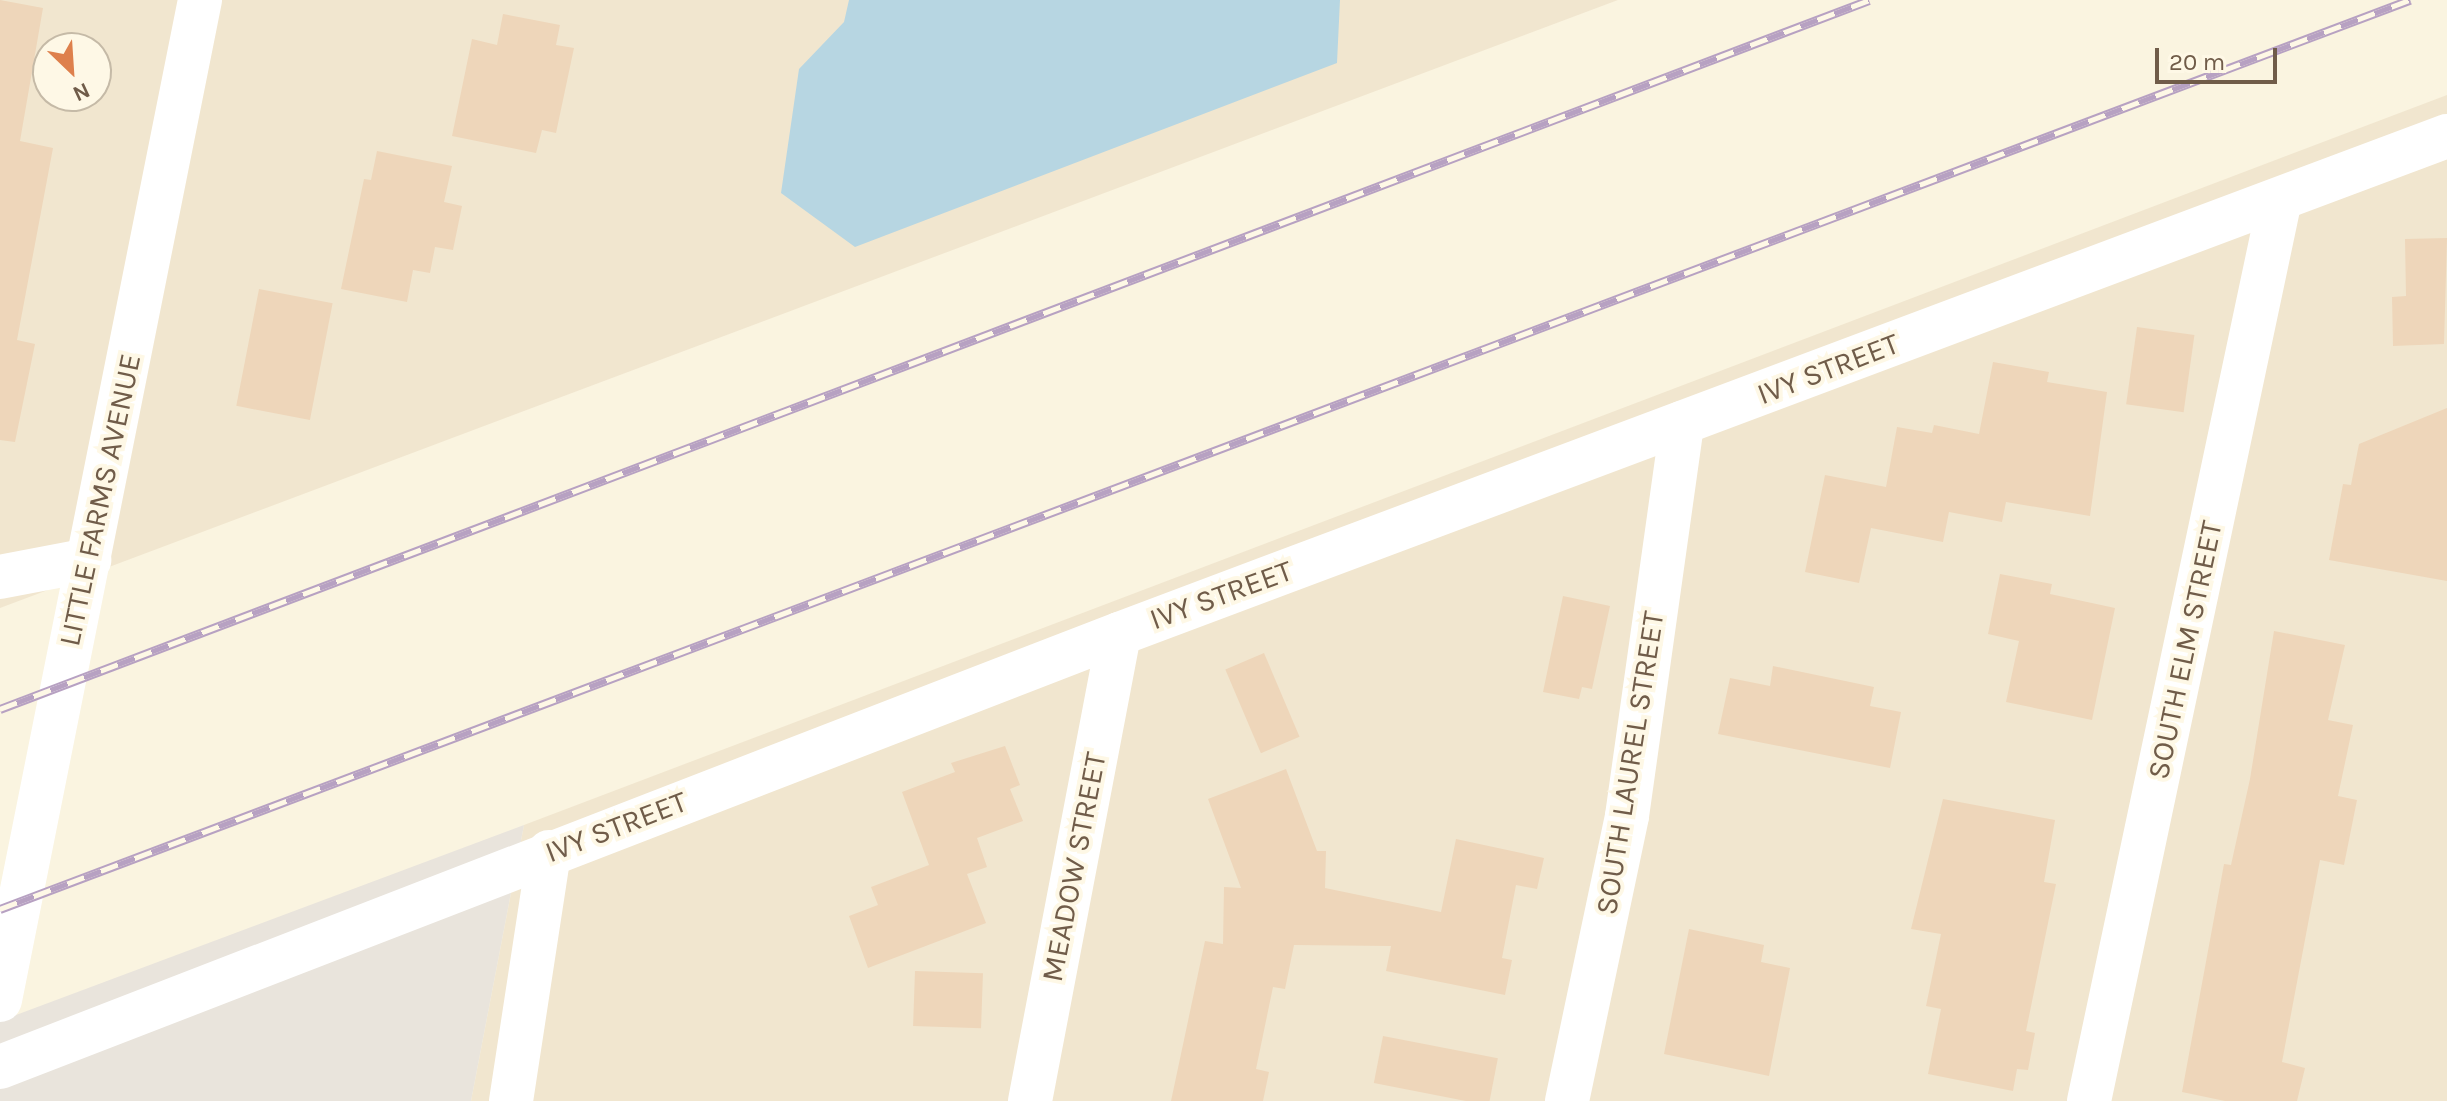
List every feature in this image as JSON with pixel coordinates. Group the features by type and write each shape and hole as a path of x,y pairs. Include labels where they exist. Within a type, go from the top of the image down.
{"street":[{"name":"LITTLE FARMS AVENUE","path":"0,1000 200,0"},
{"name":"IVY STREET","path":"0,1067 1119,634 2447,136"},
{"name":"SOUTH ELM STREET","path":"2089,1101 2280,199"},
{"name":"SOUTH LAUREL STREET","path":"1567,1101 1627,816 1682,423"},
{"path":"0,577 89,560"},
{"name":"MEADOW STREET","path":"1030,1101 1119,634"},
{"path":"511,1101 549,852"}],"shaded area":[{"path":"0,0 1618,0 0,608"},
{"path":"2447,95 2447,1101 471,1101 524,825"},
{"path":"524,825 471,1101 0,1101 0,1021"}],"water":[{"path":"849,0 1340,0 1337,63 855,247 781,193 799,69 844,22"}],"building":[{"path":"0,0 43,8 39,32 32,32 32,72 20,141 53,148 17,340 35,344 15,442 0,440"},
{"path":"503,14 560,25 556,45 574,48 556,133 542,130 536,153 452,136 472,39 497,45"},
{"path":"377,151 452,166 444,202 462,206 453,250 435,247 430,273 413,270 407,302 341,289 364,179 371,180"},
{"path":"2447,238 2444,344 2393,346 2392,297 2406,296 2405,239"},
{"path":"259,289 333,303 310,420 236,406"},
{"path":"2137,327 2194,335 2184,412 2126,404"},
{"path":"1993,362 2049,372 2047,382 2107,392 2090,516 2006,502 2002,522 1949,512 1943,542 1871,528 1859,583 1805,572 1825,475 1886,487 1897,427 1932,433 1934,425 1979,434"},
{"path":"2447,408 2447,581 2329,560 2343,484 2351,485 2359,444"},
{"path":"2000,574 2052,584 2050,594 2115,608 2092,720 2006,702 2019,641 1988,634"},
{"path":"1563,596 1610,606 1592,689 1582,687 1579,699 1543,692"},
{"path":"2274,631 2345,645 2328,720 2353,725 2338,796 2357,800 2344,865 2320,860 2282,1062 2305,1068 2297,1101 2225,1101 2182,1092 2224,864 2231,865 2250,779"},
{"path":"1264,653 1300,737 1261,753 1225,669"},
{"path":"1773,666 1874,687 1870,706 1901,712 1890,768 1718,734 1730,678 1770,686"},
{"path":"1005,746 1020,785 1010,789 1023,821 977,838 987,867 967,874 986,923 868,968 849,916 878,905 871,887 929,865 902,792 955,772 951,763"},
{"path":"1286,769 1317,851 1326,851 1325,888 1441,912 1456,839 1544,858 1537,889 1516,885 1502,958 1512,960 1505,995 1386,971 1391,946 1294,945 1285,989 1273,987 1256,1069 1269,1072 1263,1101 1171,1101 1205,941 1223,944 1224,887 1241,888 1208,799"},
{"path":"1943,799 2055,820 2044,882 2056,884 2026,1031 2035,1033 2028,1070 2017,1069 2013,1091 1928,1074 1941,1009 1926,1006 1941,934 1911,929"},
{"path":"1689,929 1764,945 1761,962 1790,968 1769,1076 1664,1054"},
{"path":"915,971 983,973 981,1028 913,1026"},
{"path":"1383,1036 1498,1058 1490,1101 1466,1101 1374,1083"}],"railway":[{"path":"0,709 1869,0"},
{"path":"0,909 2410,0"}]}
